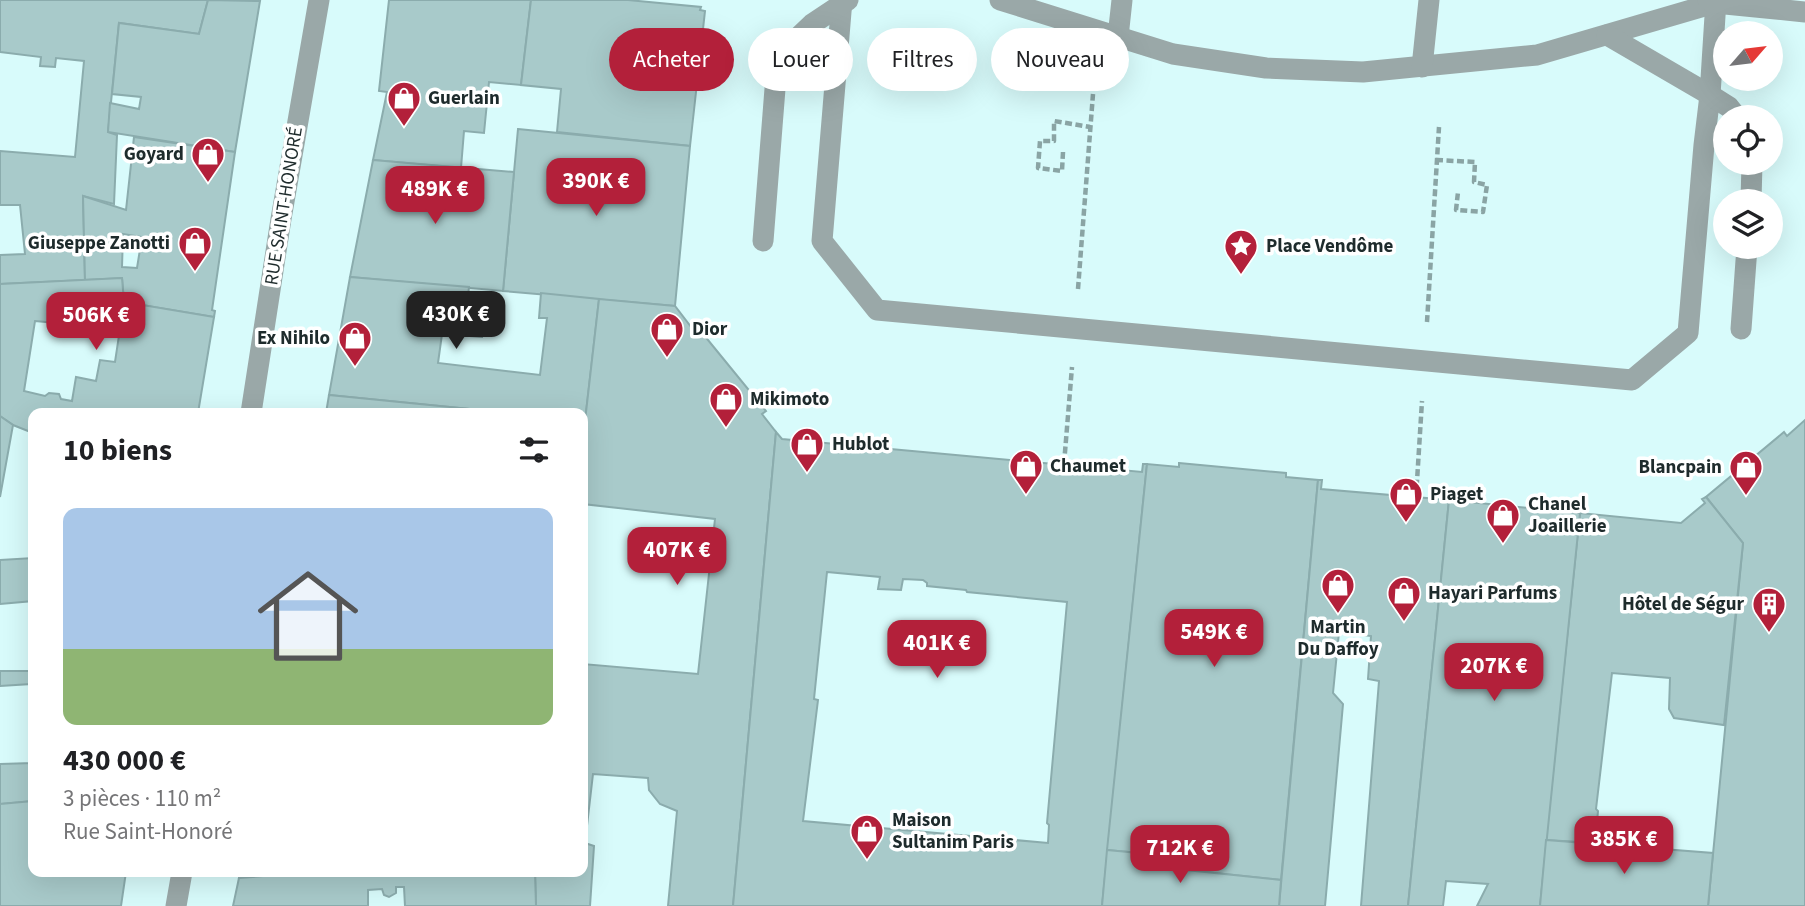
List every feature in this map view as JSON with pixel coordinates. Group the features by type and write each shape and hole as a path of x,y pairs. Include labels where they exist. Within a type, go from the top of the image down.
{"street":[{"name":"RUE SAINT-HONORÉ","path":"252,408 319,0"},
{"path":"1000,0 1089,28"},
{"path":"1119,28 1122,0"},
{"path":"1422,67 1429,0"},
{"path":"763,241 776,76 792,43 812,24 844,1"},
{"path":"844,1 822,241 877,310 1632,380 1688,333 1703,145 1710,95 1713,1"},
{"path":"1129,40 1173,54 1266,68 1363,72 1537,55 1713,1 1805,12"},
{"path":"1606,35 1726,105"},
{"path":"1741,329 1747,259"},
{"path":"176,906 181,877"}],"path":[{"path":"1065,464 1093,94"},
{"path":"1063,152 1062,171 1038,168 1040,141 1054,141 1054,121 1090,127"},
{"path":"1416,497 1438,127"},
{"path":"1437,160 1475,162 1474,182 1487,184 1483,212 1456,209 1458,192"}],"building":[{"path":"0,0 208,0 199,34 119,23 108,132 117,135 114,204 83,196 85,280 0,284 0,255 25,254 20,205 0,205 0,151 75,157 84,61 56,58 55,67 40,66 41,57 0,52"},
{"path":"208,0 260,1 235,152 108,132 110,103 139,109 141,97 112,94 119,23 199,34"},
{"path":"389,0 531,0 521,85 489,82 484,133 464,131 461,168 373,160 387,92 379,91"},
{"path":"531,0 628,0 701,7 700,10 705,11 703,28 609,28 609,91 696,91 690,146 557,132 561,89 521,85"},
{"path":"518,129 690,146 675,306 503,291"},
{"path":"134,137 235,152 212,310 215,311 214,317 124,302 122,278 85,280 83,196 126,210","holes":["123,234 142,237 137,268 122,267"]},
{"path":"373,160 514,172 503,291 350,277"},
{"path":"350,277 469,287 466,312 483,314 482,337 442,334 438,363 540,375 547,318 539,318 541,293 599,299 586,408 460,408 329,395"},
{"path":"122,278 124,302 214,317 199,408 28,408 28,431 0,416 0,284","holes":["35,321 120,329 115,362 100,360 96,381 76,377 72,401 61,399 59,394 49,393 45,396 24,391"]},
{"path":"599,299 675,306 695,332 699,329 766,411 762,414 776,432 733,906 668,906 677,811 660,804 649,790 648,778 593,774 588,817 588,664 698,674 715,519 588,505 586,408"},
{"path":"329,395 460,408 327,408"},
{"path":"0,416 13,425 0,497"},
{"name":"Hôtel de Ségur","path":"1805,420 1805,906 1708,906 1743,543 1706,497 1784,432 1787,436"},
{"path":"776,432 782,439 1142,472 1143,464 1147,464 1102,906 733,906","holes":["827,572 880,577 878,589 901,590 903,579 923,580 927,586 1067,602 1047,823 1048,843 803,821 818,700 814,699"]},
{"path":"1179,463 1286,473 1286,477 1318,480 1281,880 1158,867 1160,855 1107,850 1147,464 1179,467"},
{"path":"1318,480 1322,480 1321,489 1449,500 1408,906 1361,906 1379,681 1368,679 1371,636 1339,632 1333,693 1343,704 1325,906 1279,906"},
{"path":"1706,497 1743,543 1724,725 1674,718 1669,709 1670,678 1612,673 1596,809 1595,843 1546,840 1580,513 1681,523 1705,503 1702,499"},
{"path":"1449,500 1580,513 1540,906 1477,906 1488,884 1446,881 1443,906 1408,906"},
{"path":"28,558 28,601 0,604 0,560"},
{"path":"0,671 28,671 28,684 0,686"},
{"path":"28,763 28,801 0,804 0,764"},
{"path":"28,801 28,877 125,877 121,906 0,906 0,804"},
{"path":"1546,840 1713,853 1708,906 1540,906"},
{"path":"588,844 594,846 590,906 536,906 535,877 588,877"},
{"path":"1107,850 1160,855 1158,867 1281,880 1279,906 1102,906"},
{"path":"535,877 536,906 405,906 404,887 396,887 396,893 389,897 384,895 382,889 368,890 368,906 233,906 239,878"}],"place":[{"name":"Guerlain","path":"404,128"},
{"name":"Goyard","path":"208,184"},
{"name":"Giuseppe Zanotti","path":"195,273"},
{"name":"Place Vendôme","path":"1241,276"},
{"name":"Dior","path":"667,359"},
{"name":"Ex Nihilo","path":"355,368"},
{"name":"Mikimoto","path":"726,429"},
{"name":"Hublot","path":"807,474"},
{"name":"Chaumet","path":"1026,496"},
{"name":"Blancpain","path":"1746,497"},
{"name":"Piaget","path":"1406,524"},
{"name":"Chanel Joaillerie","path":"1503,545"},
{"name":"Martin Du Daffoy","path":"1338,615"},
{"name":"Hayari Parfums","path":"1404,623"},
{"name":"Hôtel de Ségur","path":"1769,634"},
{"name":"Maison Sultanim Paris","path":"867,861"}]}
